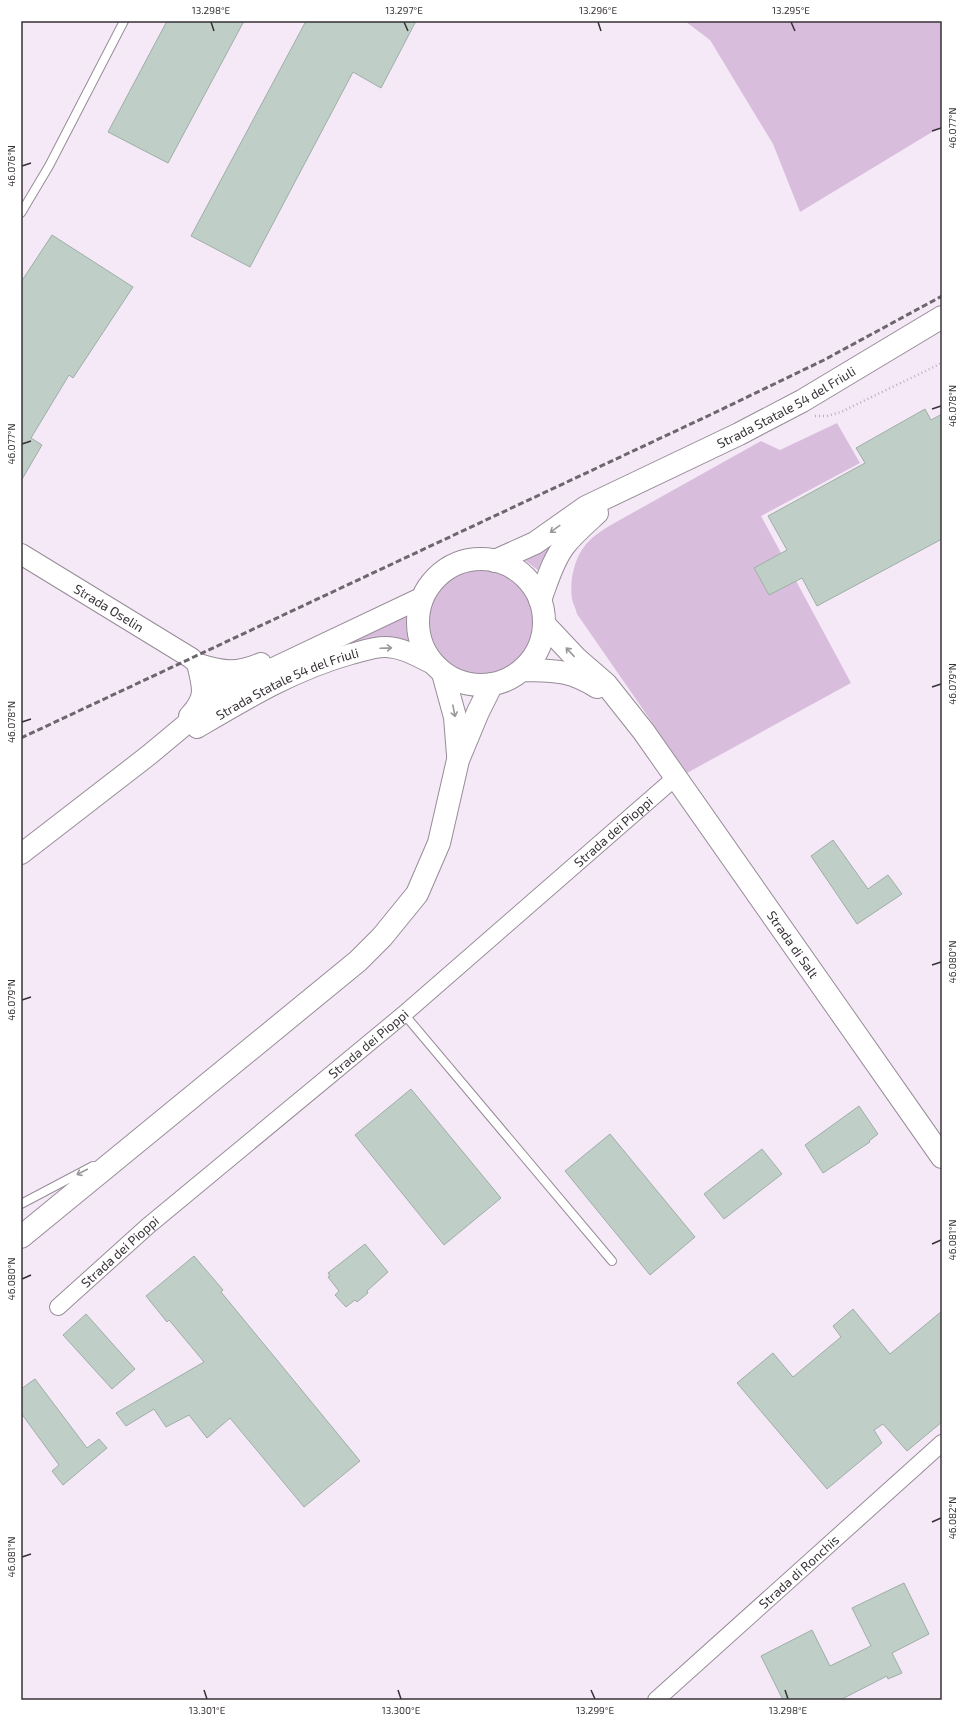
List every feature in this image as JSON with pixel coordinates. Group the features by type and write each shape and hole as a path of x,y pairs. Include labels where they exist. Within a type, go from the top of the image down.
{"main road":[{"name":"Strada Statale 54 del Friuli","path":"494,561 535,543 586,507 739,434 802,400 942,317"},
{"name":"Strada Statale 54 del Friuli","path":"540,600 563,546 580,528 625,489"},
{"name":"Strada Statale 54 del Friuli","path":"482,559 494,561 511,567 524,577 535,590 540,600 544,624 539,647 532,659 522,670 504,681 492,684 470,684 458,681 438,668 423,647 418,628 420,606 423,597 430,586 450,567 468,561 482,559"},
{"path":"544,624 576,658 606,684 644,732"},
{"path":"438,668 455,716 458,760"},
{"path":"522,670 568,673 582,678 597,687 644,732"},
{"path":"21,1238 358,961 382,937 417,894 430,866 439,843 458,760 478,712 492,684"},
{"name":"Strada di Salt","path":"644,732 942,1157"}],"street":[{"name":"Strada Oselin","path":"21,554 197,663"},
{"name":"Strada Statale 54 del Friuli","path":"21,854 149,755 227,690 423,597"},
{"name":"Strada Statale 54 del Friuli","path":"197,663 217,670 230,671 245,669 260,663 344,620 386,614"},
{"name":"Strada Statale 54 del Friuli","path":"149,755 270,686 313,666 368,650 385,647 405,650 438,668"},
{"name":"Strada Statale 54 del Friuli","path":"197,663 227,690"},
{"name":"Strada Statale 54 del Friuli","path":"149,755 198,706 202,699 202,688 197,663"},
{"path":"227,690 234,693 252,692 270,686"},
{"name":"Strada dei Pioppi","path":"58,1307 148,1226 404,1014 676,777"},
{"name":"Strada di Ronchis","path":"656,1700 942,1443"}],"lane":[{"path":"21,213 49,166 124,21"},
{"path":"404,1014 612,1261"},
{"path":"21,1204 129,1148"}],"path":[{"path":"802,400 814,416 827,416 841,412 928,369 942,364"}],"shaded area":[{"path":"685,21 942,21 942,126 800,212 773,144 710,40"},
{"path":"837,423 860,463 761,516 851,683 687,773 577,614 572,601 571,583 577,559 585,545 609,526 761,441 780,450"},
{"path":"551,544 539,571 522,558"},
{"path":"482,568 503,572 520,584 532,601 536,622 532,643 520,660 503,672 482,676 461,672 444,660 432,643 428,622 432,601 444,584 461,572"},
{"path":"407,612 409,642 390,638 290,663"}],"building":[{"path":"167,21 244,21 168,163 108,132"},
{"path":"306,21 416,21 381,88 353,72 250,267 191,236"},
{"path":"52,235 133,287 73,378 69,375 31,438 42,445 21,481 21,282"},
{"path":"925,409 931,420 942,414 942,539 817,606 802,578 769,595 754,568 787,550 768,516 865,463 856,448"},
{"path":"833,840 868,889 888,875 902,894 857,924 811,856"},
{"path":"411,1089 501,1198 444,1245 355,1135"},
{"path":"859,1106 878,1134 869,1141 870,1142 823,1173 805,1145"},
{"path":"610,1134 695,1237 650,1275 565,1171"},
{"path":"762,1149 782,1174 724,1219 704,1194"},
{"path":"365,1244 388,1272 367,1291 368,1293 357,1302 355,1300 346,1307 335,1295 339,1291 328,1277 330,1276 328,1273"},
{"path":"194,1256 223,1290 221,1292 360,1461 304,1507 230,1418 207,1438 189,1415 166,1427 154,1409 126,1426 116,1413 204,1362 169,1320 167,1322 146,1296"},
{"path":"853,1309 890,1354 942,1311 942,1422 907,1451 883,1424 874,1430 882,1443 827,1489 737,1383 773,1353 793,1377 841,1337 833,1326"},
{"path":"86,1314 135,1369 112,1389 63,1335"},
{"path":"35,1379 87,1448 99,1439 107,1448 63,1485 52,1471 59,1465 21,1413 21,1389"},
{"path":"904,1583 929,1634 892,1653 902,1673 888,1679 887,1676 840,1700 783,1700 761,1656 812,1630 830,1666 871,1646 852,1608"}],"railway":[{"path":"21,738 712,414 824,360 942,296"}]}
